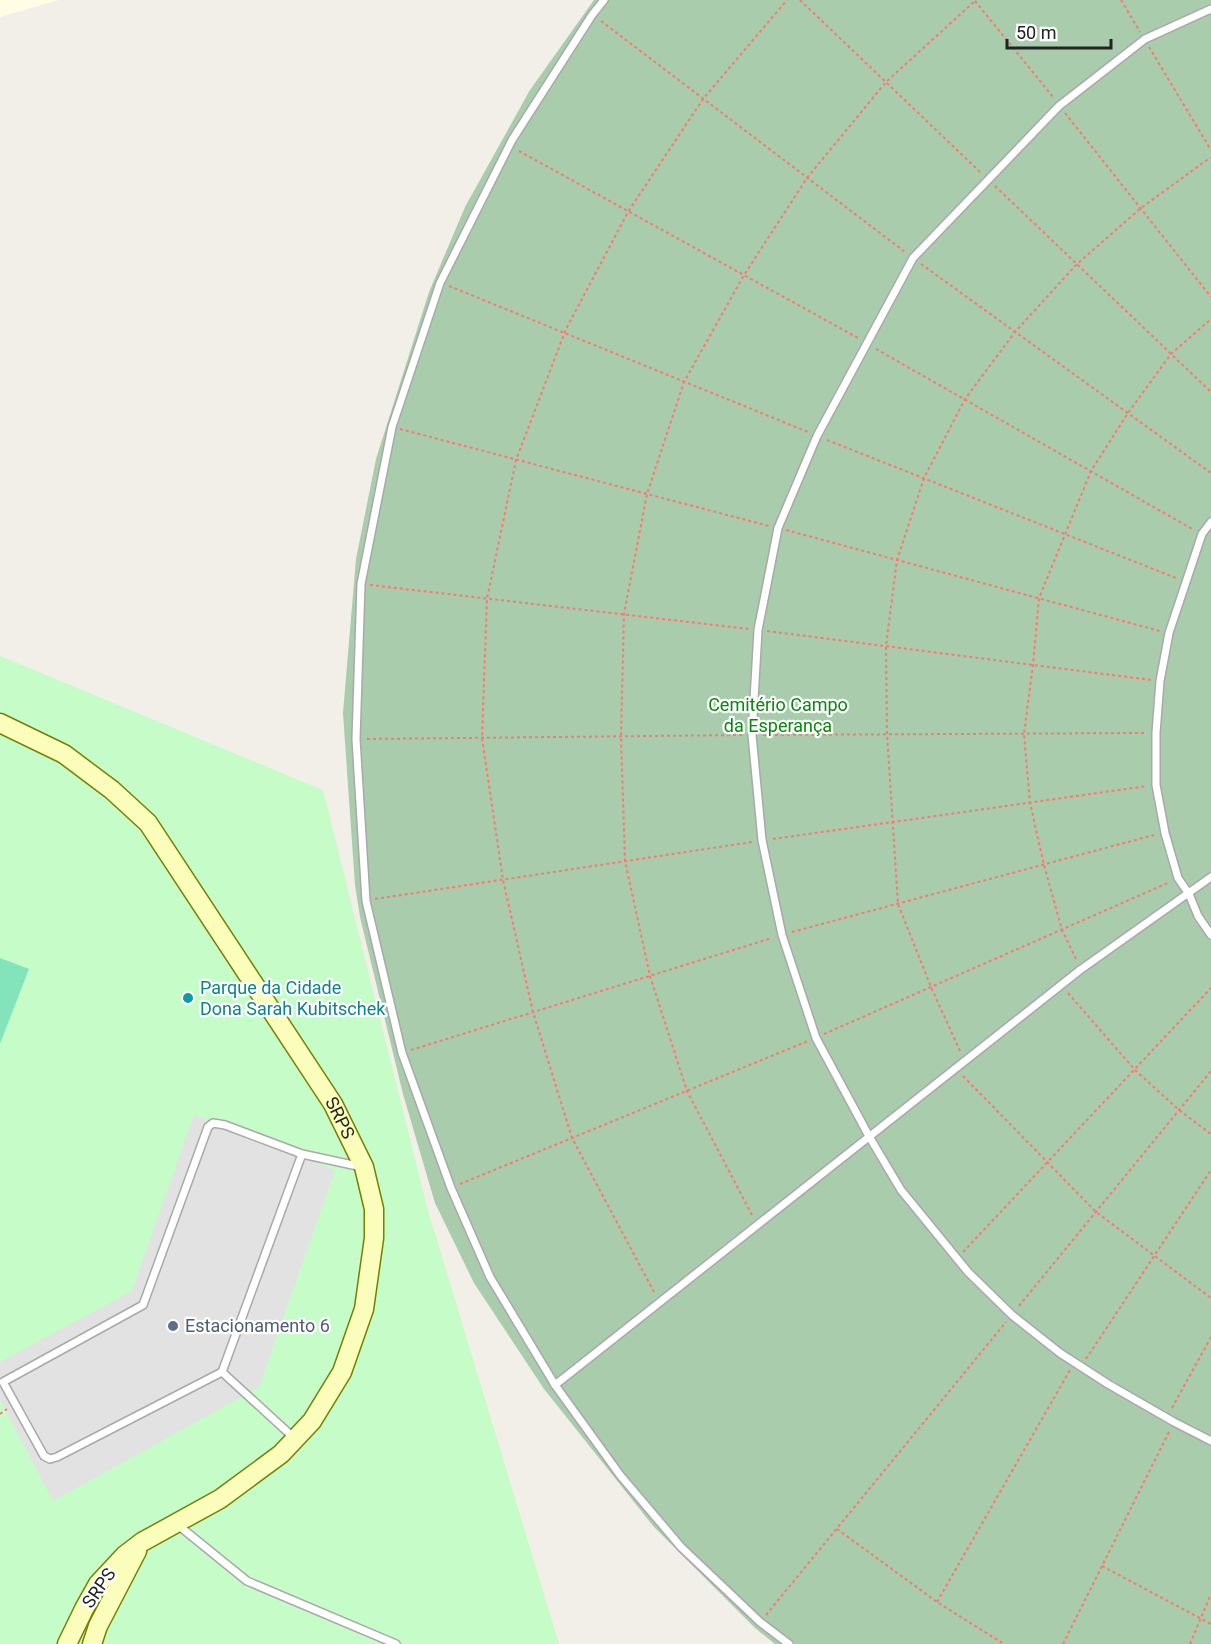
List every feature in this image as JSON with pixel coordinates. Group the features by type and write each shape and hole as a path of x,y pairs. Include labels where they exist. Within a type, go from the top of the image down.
{"main road":[{"name":"SRPS","path":"0,723 64,754 112,790 148,823 333,1104 364,1167 374,1209 374,1238 364,1309 342,1372 312,1421 281,1454 220,1499 142,1542 125,1555 98,1584 67,1644"},
{"name":"SRPS","path":"92,1644 109,1604 142,1542"}],"lane":[{"path":"604,0 512,140 440,283 392,427 362,584 357,728 366,901 402,1053 450,1188 490,1277 555,1385 620,1475 681,1547 760,1622 789,1644"},
{"path":"1211,9 1145,39 1059,106 913,258 817,436 778,528 758,630 752,735 762,840 782,935 816,1038 901,1190 957,1258 1012,1315 1077,1364 1166,1418 1211,1442"},
{"path":"1211,522 1202,534 1169,633 1160,681 1156,733 1156,785 1165,833 1178,879 1189,894 1198,916 1211,935"},
{"path":"555,1385 1080,970 1211,877"},
{"path":"302,1154 222,1372 52,1459 44,1456 3,1382 143,1305 208,1127 213,1124 225,1125 302,1154 364,1167"},
{"path":"222,1372 295,1439"},
{"path":"176,1523 247,1581 396,1644"}],"path":[{"path":"660,1302 572,1138 533,1012 503,880 482,738 487,599 516,460 566,329 628,212 703,99 787,0"},
{"path":"800,0 1211,392"},
{"path":"757,1226 687,1091 647,964 625,861 621,737 624,614 647,494 684,382 744,276 807,177 886,82 975,0 1211,297"},
{"path":"1121,0 1211,150"},
{"path":"592,15 913,258 1211,473"},
{"path":"965,1062 931,987 898,904 888,745 886,646 897,560 924,478 965,399 1015,332 1077,264 1141,208 1211,158"},
{"path":"1080,970 1062,930 1030,803 1024,734 1039,598 1091,471 1128,413 1171,354 1211,319"},
{"path":"1061,986 1135,1070 1179,1110 1211,1134"},
{"path":"957,1258 1211,988"},
{"path":"956,1069 1096,1212 1211,1298"},
{"path":"760,1622 1211,1071"},
{"path":"937,1602 1077,1364 1211,1170"},
{"path":"1166,1418 1211,1337"},
{"path":"1063,1644 1174,1422"},
{"path":"837,1529 937,1602 1004,1644"},
{"path":"1102,1566 1211,1624"},
{"path":"1190,1644 1211,1594"}],"shaded area":[{"path":"0,0 59,0 0,17"},
{"name":"Estacionamento 6","path":"194,1115 335,1170 259,1387 53,1501 0,1400 0,1362 132,1291"}],"green space":[{"name":"Cemitério Campo da Esperança","path":"594,0 1211,0 1211,1644 775,1644 755,1628 654,1527 544,1389 474,1283 435,1203 403,1094 360,917 355,885 343,713 356,559 376,459 429,292 465,207 530,90"},
{"name":"Parque da Cidade Dona Sarah Kubitschek","path":"0,656 323,790 427,1207 559,1644 0,1644"},
{"path":"0,958 29,969 0,1044"}],"place":[{"name":"Parque da Cidade Dona Sarah Kubitschek","path":"188,998"},
{"name":"Estacionamento 6","path":"173,1326"}]}
